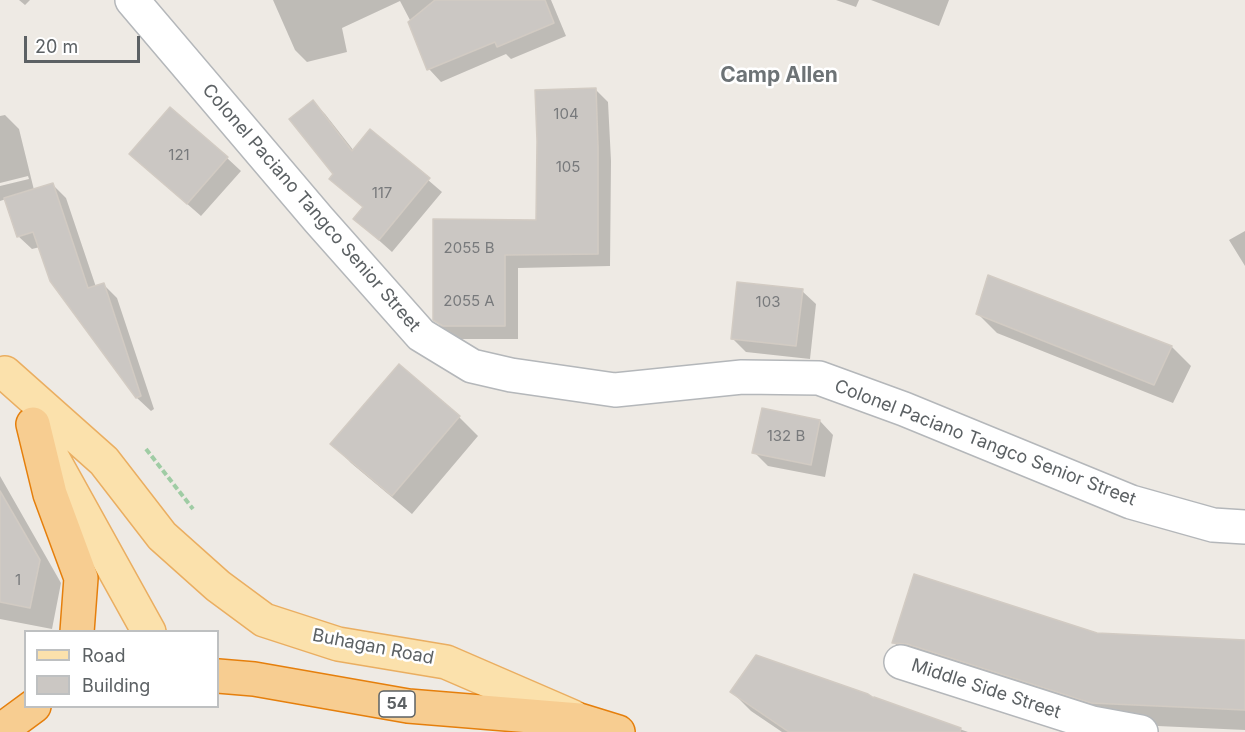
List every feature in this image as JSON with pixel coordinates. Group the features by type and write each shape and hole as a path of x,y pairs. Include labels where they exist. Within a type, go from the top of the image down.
{"highway":[{"path":"33,424 50,494 81,578 77,630"},
{"name":"54","path":"219,676 254,679 408,706 579,720 618,732"}],"main road":[{"name":"Buhagan Road","path":"3,367 148,630"},
{"name":"Buhagan Road","path":"3,367 104,461 162,536 218,586 264,620 338,644 446,662 579,720"}],"street":[{"name":"Colonel Paciano Tangco Senior Street","path":"132,0 319,220 421,335 472,366 511,375 615,390 742,377 819,378 904,409 1131,501 1213,525 1245,527"},
{"name":"Middle Side Street","path":"901,662 1092,723 1141,732"}],"path":[{"path":"146,449 193,509"}],"building":[{"path":"435,0 545,0 554,23 497,47 495,42 427,70 408,22"},
{"path":"596,88 598,254 505,255 505,326 443,326 433,320 433,219 536,220 535,90"},
{"path":"313,100 352,151 370,129 430,178 379,240 353,219 363,207 329,179 333,174 289,119"},
{"path":"170,107 228,157 187,204 129,154"},
{"path":"53,183 88,288 104,283 141,396 136,398 50,281 33,232 17,237 4,198"},
{"path":"988,275 1172,346 1154,385 976,314"},
{"path":"737,282 803,289 796,346 731,339"},
{"path":"399,364 460,416 392,496 330,444"},
{"path":"762,408 820,420 811,465 752,453"},
{"path":"0,491 40,560 30,608 0,602"},
{"path":"914,574 1097,633 1245,640 1245,710 1091,703 907,644 892,643"},
{"path":"756,655 961,728 960,732 789,732 730,692"}],"district":[{"name":"Camp Allen","path":"779,76"}]}
